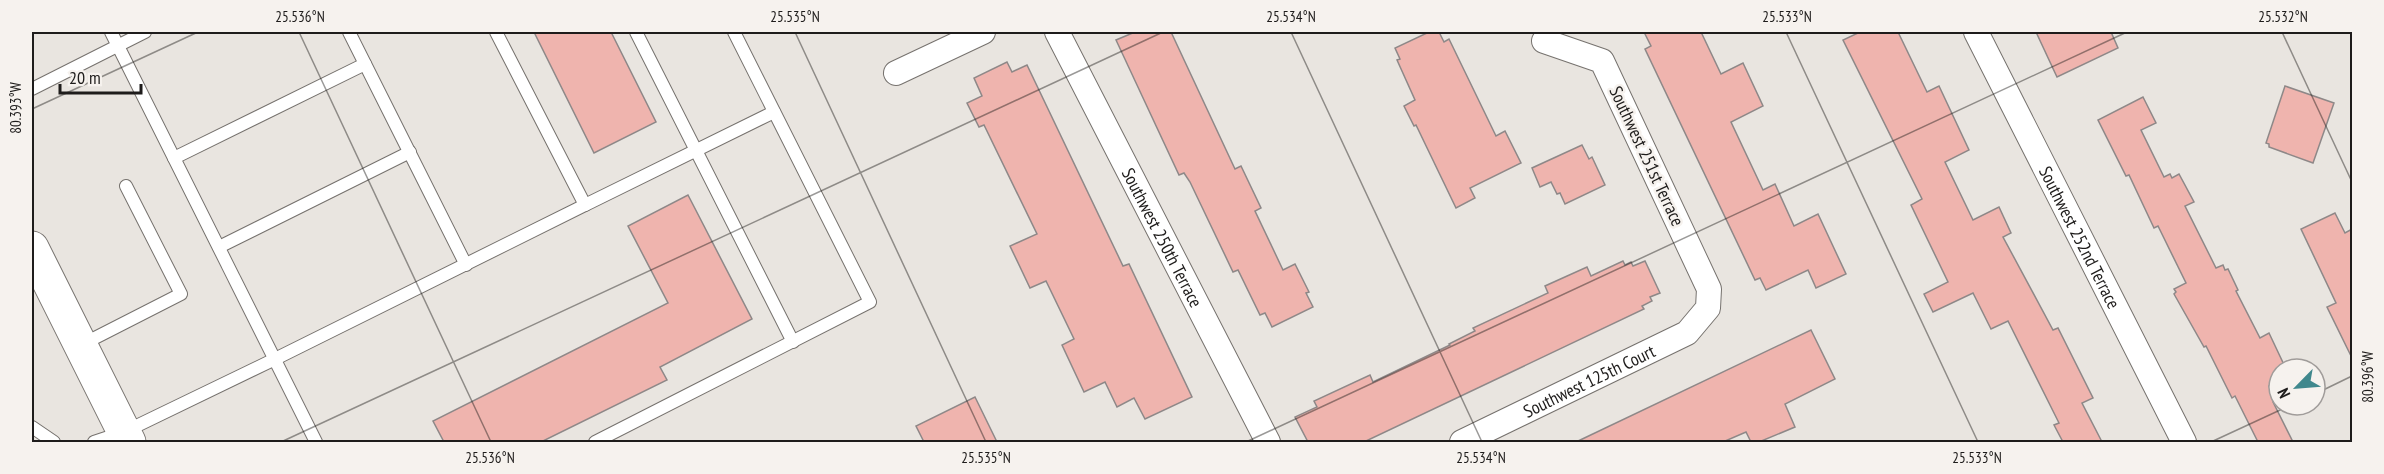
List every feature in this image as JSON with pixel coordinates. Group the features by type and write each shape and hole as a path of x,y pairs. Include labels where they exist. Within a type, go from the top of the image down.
{"street":[{"path":"896,73 984,32"},
{"name":"Southwest 250th Terrace","path":"1057,32 1268,442"},
{"name":"Southwest 252nd Terrace","path":"1976,32 2184,442"},
{"name":"Southwest 251st Terrace","path":"1544,42 1602,61 1709,289 1708,308"},
{"path":"32,248 80,345 116,439"},
{"name":"Southwest 125th Court","path":"1462,442 1687,333 1708,308"}],"lane":[{"path":"111,32 316,442"},
{"path":"32,89 145,32"},
{"path":"349,32 466,265"},
{"path":"496,32 585,205"},
{"path":"595,442 870,303 734,32"},
{"path":"642,33 696,150 793,342"},
{"path":"174,158 365,64"},
{"path":"116,439 774,112"},
{"path":"219,248 410,152"},
{"path":"80,345 181,294 126,186"},
{"path":"32,427 54,442"}],"building":[{"path":"534,32 611,32 656,122 594,153"},
{"path":"1135,32 1171,32 1235,169 1241,166 1261,208 1255,211 1283,270 1295,264 1309,292 1306,293 1313,307 1272,327 1265,313 1260,315 1238,270 1233,272 1190,182 1184,173 1179,175 1116,40"},
{"path":"1429,32 1439,32 1444,42 1449,39 1496,136 1505,131 1521,163 1470,188 1475,198 1456,208 1416,125 1414,126 1404,106 1415,100 1397,60 1400,59 1395,48"},
{"path":"1644,32 1701,32 1721,74 1743,63 1763,106 1731,122 1763,190 1775,184 1794,226 1818,214 1846,274 1816,288 1808,270 1766,290 1760,278 1755,280 1645,49 1651,46"},
{"path":"1860,32 1898,32 1927,92 1939,86 1969,150 1945,162 1973,220 1999,207 2011,233 2003,237 2053,330 2058,328 2093,398 2082,403 2102,442 2063,442 2054,425 2059,423 2008,321 1991,329 1973,293 1933,312 1924,294 1948,282 1911,205 1922,199 1843,40"},
{"path":"2036,32 2111,32 2118,48 2057,77"},
{"path":"1007,62 1012,72 1027,65 1123,266 1129,264 1192,397 1145,419 1134,398 1117,407 1105,382 1084,392 1062,345 1074,339 1046,281 1030,288 1010,246 1037,234 984,125 979,127 967,103 982,96 974,78"},
{"path":"2285,86 2334,103 2313,163 2269,147 2266,143"},
{"path":"2143,97 2156,123 2141,130 2164,177 2170,174 2172,178 2179,174 2194,202 2185,206 2216,268 2223,265 2225,270 2228,269 2238,290 2236,291 2260,338 2269,333 2280,357 2267,357 2267,417 2280,417 2293,442 2258,442 2235,396 2232,398 2206,346 2204,347 2174,294 2176,292 2174,289 2186,283 2158,226 2154,228 2129,175 2126,176 2098,120"},
{"path":"1582,145 1589,159 1592,157 1605,185 1565,204 1551,182 1540,187 1532,168"},
{"path":"688,195 752,319 660,367 667,380 541,442 444,442 433,421 668,303 628,226"},
{"path":"2335,213 2345,233 2352,229 2352,358 2327,307 2336,303 2301,229"},
{"path":"1623,261 1625,265 1631,262 1633,266 1645,261 1660,293 1650,297 1652,301 1642,306 1644,309 1364,442 1308,442 1295,417 1317,407 1314,401 1370,375 1373,382 1450,345 1475,331 1473,328 1548,293 1545,286 1587,267 1591,276"},
{"path":"1811,330 1835,379 1785,404 1795,427 1759,442 1751,442 1746,432 1723,442 1576,442"},
{"path":"975,397 997,442 924,442 916,426"}]}
